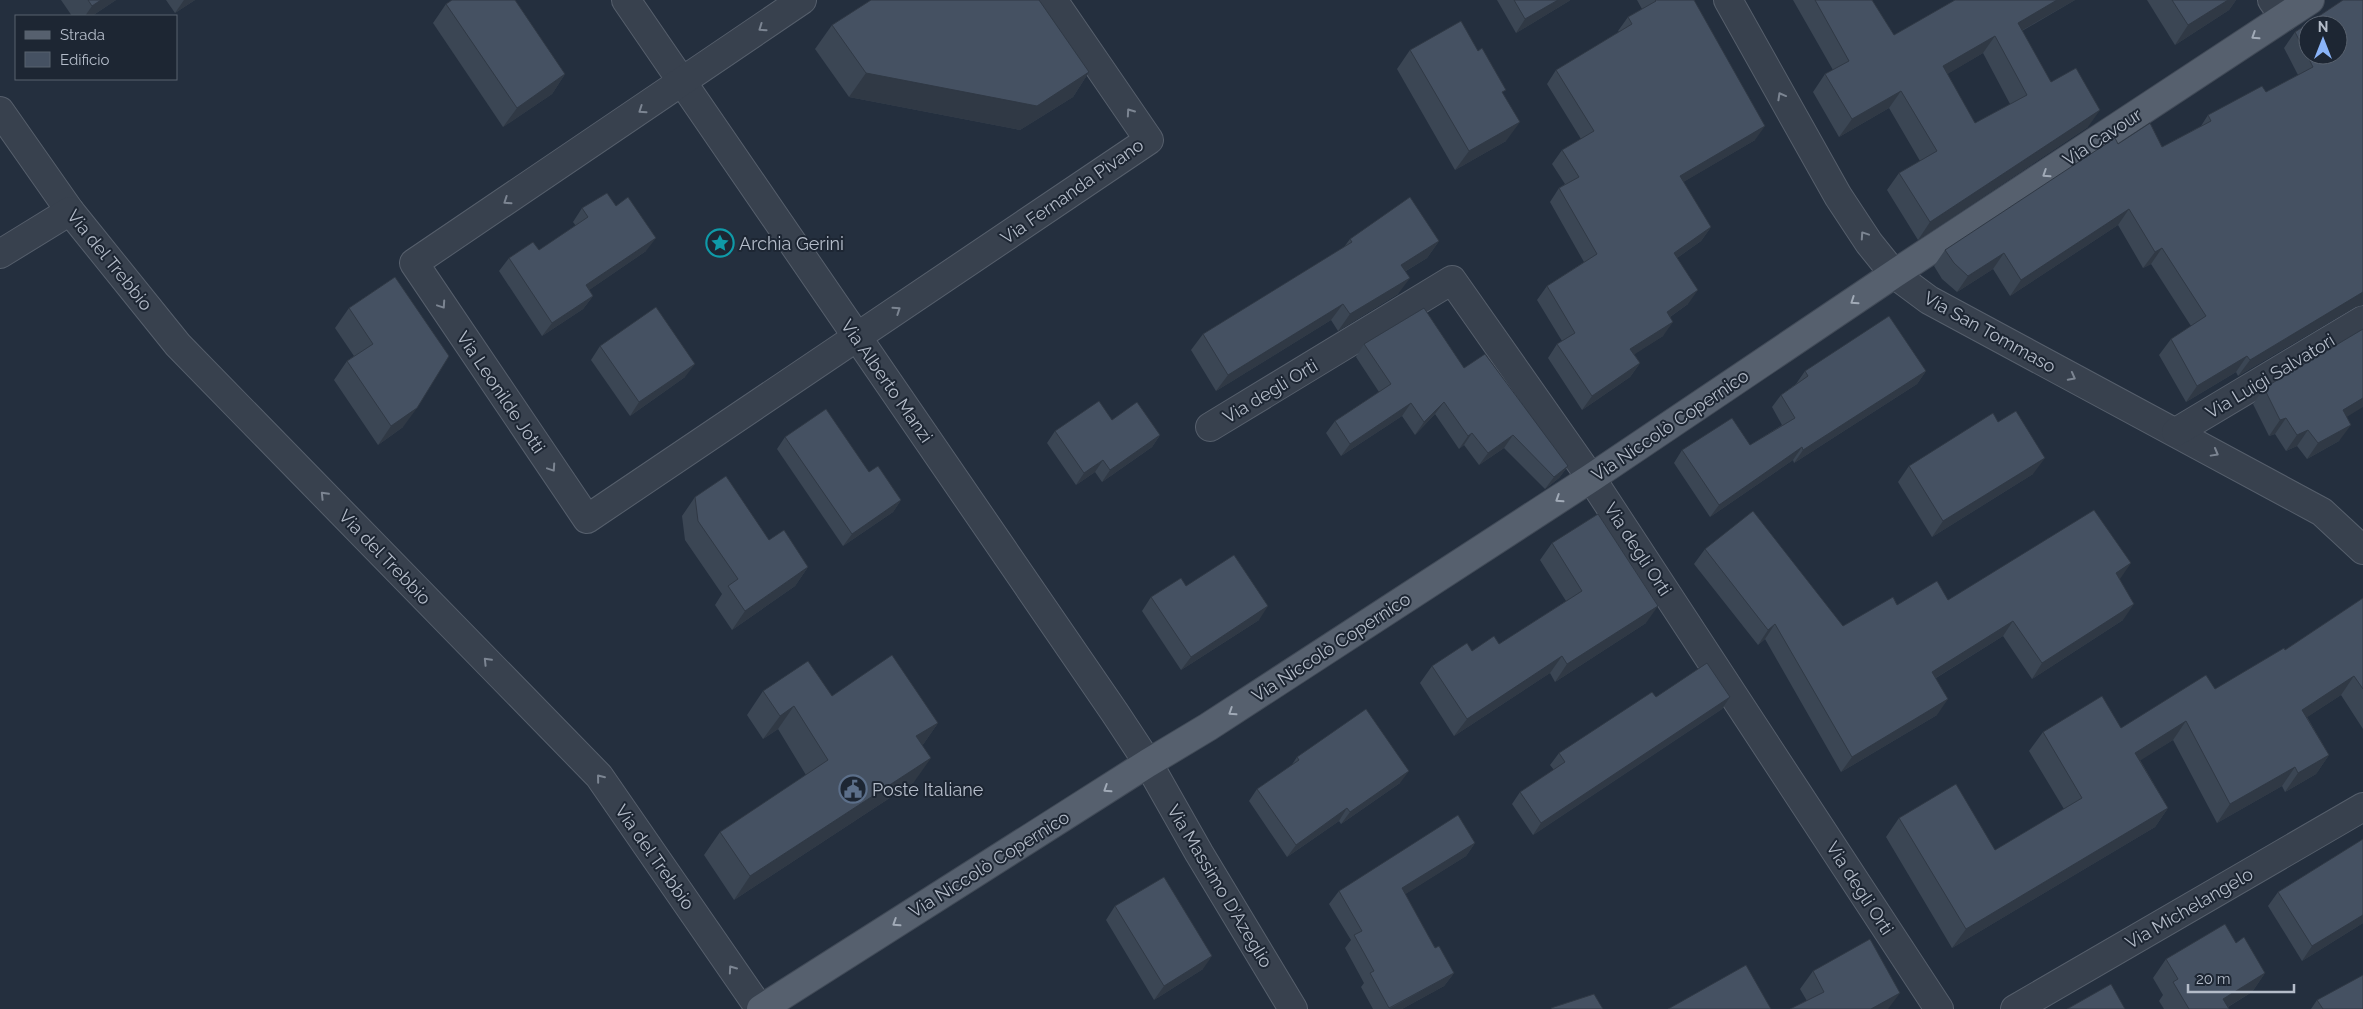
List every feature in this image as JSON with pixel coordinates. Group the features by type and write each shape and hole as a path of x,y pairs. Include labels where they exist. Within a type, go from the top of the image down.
{"main road":[{"name":"Via Cavour","path":"1894,274 2278,8 2310,0"},
{"name":"Via Niccolò Copernico","path":"761,1009 1148,763 1217,722 1591,478 1894,274"}],"street":[{"name":"Via Alberto Manzi","path":"626,0 1148,763"},
{"path":"682,83 802,0"},
{"name":"Via Fernanda Pivano","path":"857,338 1149,140 1053,0"},
{"name":"Via San Tommaso","path":"1728,0 1838,196 1869,243 1894,274 1929,300 2322,512 2363,550"},
{"name":"Via Leonilde Jotti","path":"682,83 414,263 587,519 857,338"},
{"name":"Via del Trebbio","path":"0,111 70,211 178,345 599,776 761,1009"},
{"path":"0,254 70,211"},
{"name":"Via degli Orti","path":"1210,427 1452,280 1591,478 1940,1009"},
{"name":"Via Luigi Salvatori","path":"2176,432 2363,320"},
{"name":"Via Massimo D'Azeglio","path":"1148,763 1199,853 1293,1009"},
{"name":"Via Michelangelo","path":"2016,1009 2363,807"}],"building":[{"path":"88,0 101,0 92,6"},
{"path":"452,0 515,0 565,74 517,108 446,4"},
{"path":"871,0 1039,0 1089,72 1037,106 866,73 832,25"},
{"path":"1514,0 1558,0 1525,19"},
{"path":"1655,0 1694,0 1765,126 1680,176 1711,227 1674,253 1698,290 1667,312 1673,322 1630,349 1640,363 1592,396 1557,344 1575,333 1547,286 1597,254 1559,188 1579,177 1562,150 1594,131 1556,70 1632,24 1628,17"},
{"path":"1815,0 1872,0 1894,35 1955,0 2057,0 2018,23 2051,82 2076,68 2100,110 1930,222 1899,173 1937,151 1901,91 1852,119 1825,74 1849,61","holes":["1995,36 2027,95 1975,123 1943,66"]},
{"path":"2172,0 2228,0 2188,25"},
{"path":"2343,0 2363,0 2363,292 2250,360 2247,356 2197,386 2171,339 2206,316 2162,248 2155,252 2129,209 2021,280 2004,253 1968,276 1954,263 1945,250 2115,138 2118,144 2150,123 2162,147 2211,121 2208,115 2262,86 2266,92 2313,67 2312,65 2348,65 2348,15 2320,15"},
{"path":"1461,21 1478,51 1482,48 1506,90 1502,92 1520,122 1469,151 1410,50"},
{"path":"607,193 616,206 628,197 656,238 586,285 593,296 552,323 509,258 533,242 539,250 588,217 582,208"},
{"path":"1410,197 1439,241 1401,265 1410,278 1350,314 1343,304 1228,375 1203,334 1352,242 1350,239"},
{"path":"395,277 449,356 417,408 391,426 347,361 373,344 349,308"},
{"path":"656,307 695,364 639,402 600,346"},
{"path":"1424,308 1464,368 1485,354 1568,466 1554,477 1513,435 1488,453 1472,433 1468,436 1444,402 1424,422 1411,403 1350,444 1335,421 1391,384 1364,344"},
{"path":"1889,316 1926,371 1803,450 1802,447 1719,505 1682,450 1732,418 1750,445 1795,418 1781,395 1808,376 1805,371"},
{"path":"2363,329 2363,398 2343,410 2351,425 2318,443 2308,430 2297,435 2286,418 2280,420 2264,388"},
{"path":"1099,401 1112,420 1137,402 1160,435 1110,470 1103,460 1084,473 1055,431"},
{"path":"826,409 869,472 878,466 901,500 852,534 785,437"},
{"path":"2016,411 2045,458 1943,521 1909,466 1993,413 1998,422"},
{"path":"726,476 769,540 784,530 808,567 745,611 728,586 738,579 698,521 695,497"},
{"path":"2094,510 2131,563 2116,573 2134,604 2042,663 2013,621 1932,672 1948,699 1852,757 1775,624 1768,630 1705,549 1753,511 1843,626 1893,597 1897,605 1937,581 1948,600"},
{"path":"1598,514 1658,606 1567,664 1562,656 1467,719 1432,666 1467,643 1472,651 1494,636 1499,644 1582,591 1552,543"},
{"path":"1234,555 1268,606 1191,657 1151,597 1181,578 1186,586"},
{"path":"2363,598 2363,689 2354,676 2302,710 2329,755 2298,773 2295,767 2230,804 2186,721 2135,753 2168,808 1966,929 1899,818 1956,784 1995,850 2082,798 2043,732 2102,696 2121,728 2206,675 2215,689 2284,648 2285,650"},
{"name":"Poste Italiane","path":"892,655 938,723 916,736 931,758 750,876 720,832 828,760 794,706 780,716 763,691 808,661 832,696"},
{"path":"1707,663 1730,697 1541,823 1520,792 1565,762 1559,753 1652,692 1656,697"},
{"path":"1366,709 1409,771 1350,812 1347,808 1296,845 1257,789 1299,760 1297,757"},
{"path":"1458,815 1475,843 1402,888 1435,948 1439,946 1454,973 1389,1008 1370,973 1374,971 1354,935 1362,931 1339,891"},
{"path":"2363,839 2363,915 2312,946 2278,892"},
{"path":"1164,877 1212,956 1164,986 1115,906"},
{"path":"2225,924 2236,943 2244,937 2265,973 2223,999 2229,1009 2189,1009 2173,982 2178,979 2166,959"},
{"path":"1870,939 1900,993 1871,1009 1790,1009 1824,992 1813,971"},
{"path":"1746,965 1771,1009 1668,1009"},
{"path":"2363,975 2363,1009 2323,1009 2317,1000"},
{"path":"2111,984 2125,1009 2067,1009"},
{"path":"1594,994 1603,1009 1551,1008"}],"place":[{"name":"Archia Gerini","path":"720,243"},
{"name":"Poste Italiane","path":"853,789"}]}
